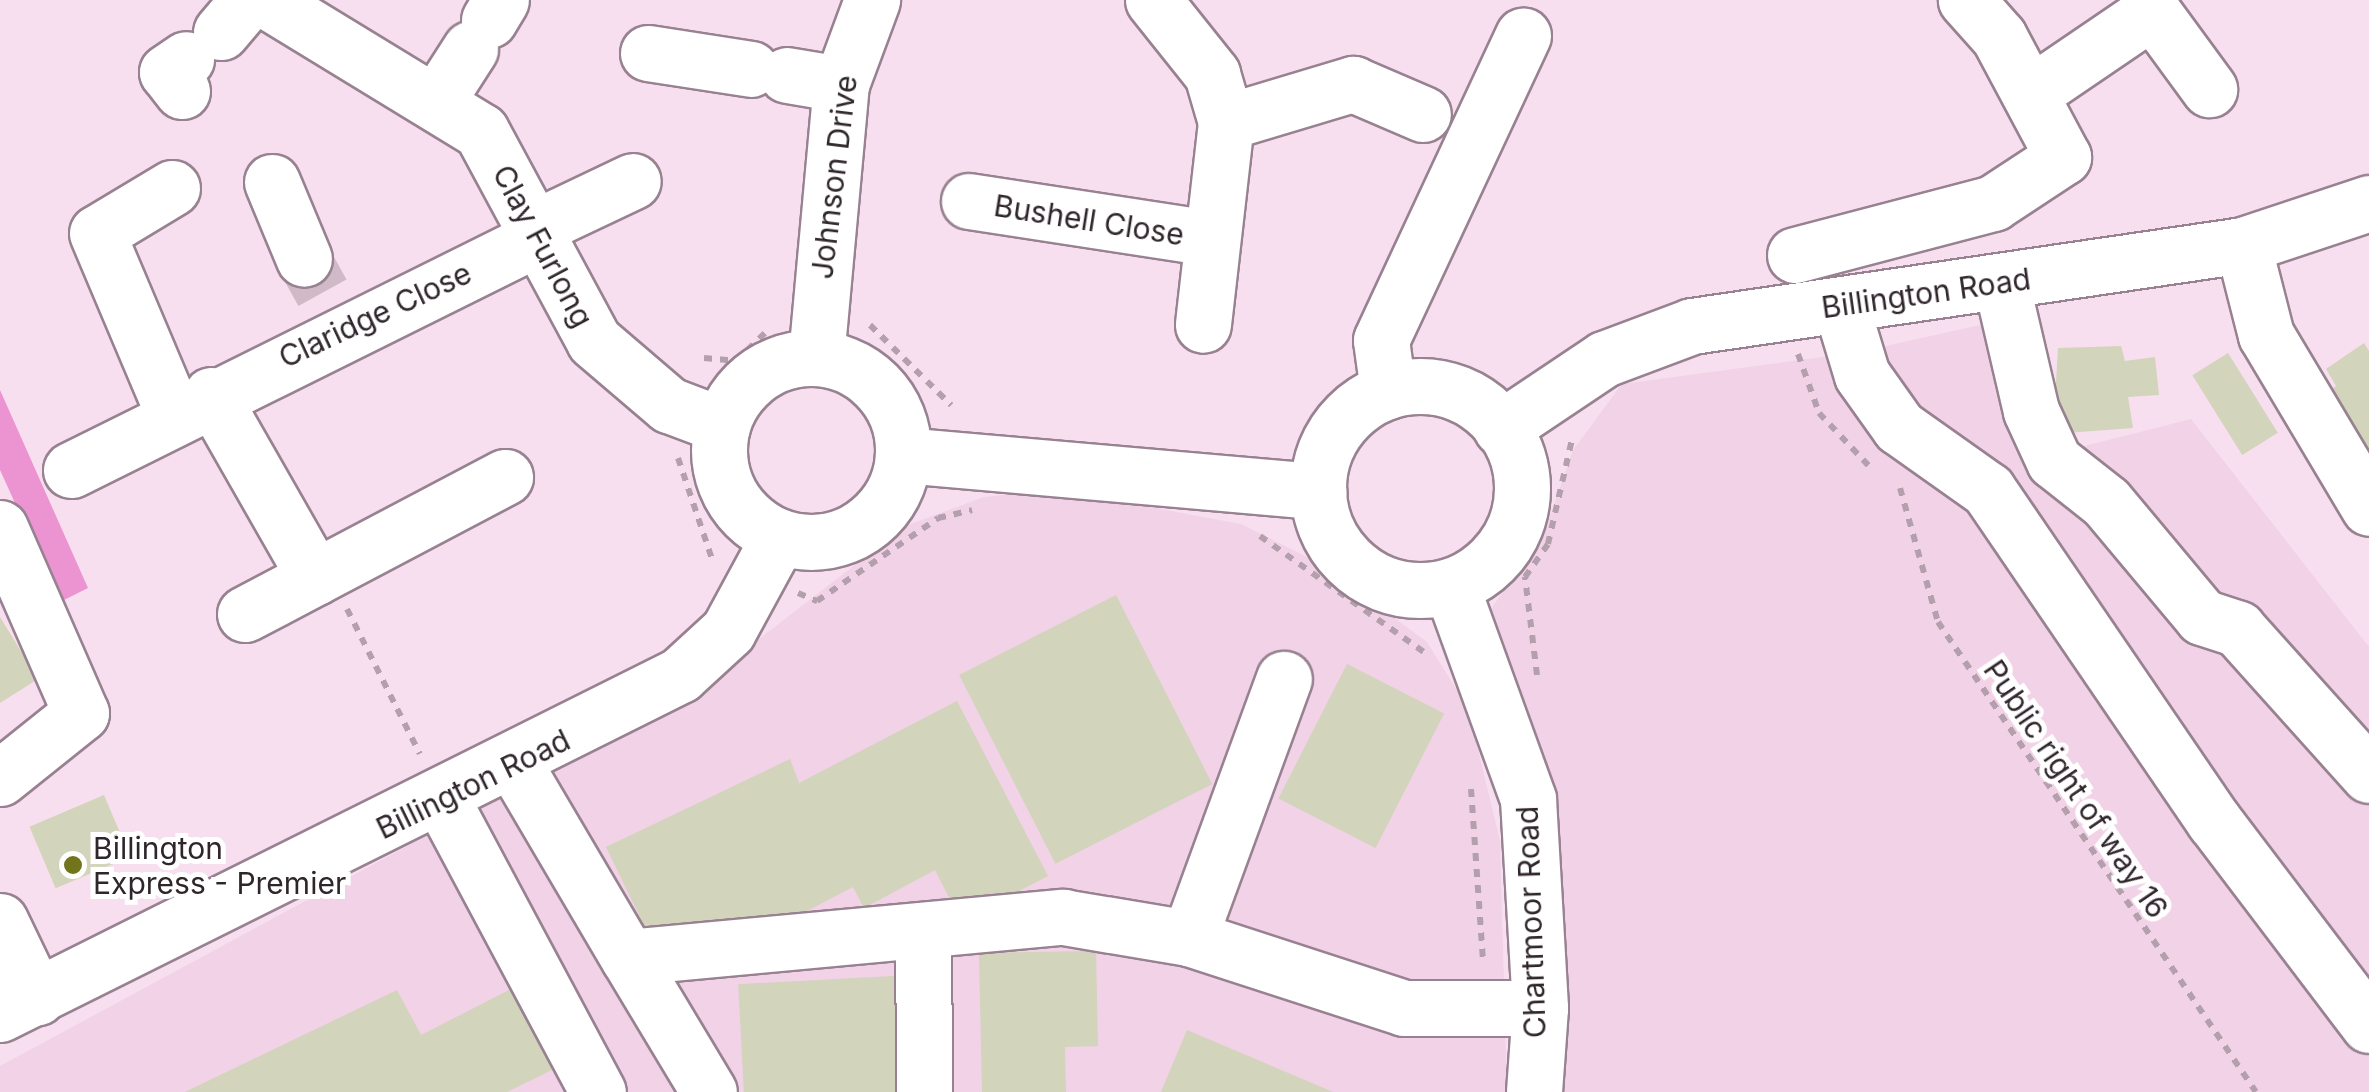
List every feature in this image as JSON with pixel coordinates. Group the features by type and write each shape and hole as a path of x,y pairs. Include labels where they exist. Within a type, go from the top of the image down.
{"street":[{"name":"Clay Furlong","path":"266,0 482,131 538,232 571,313 619,371 722,424"},
{"name":"Johnson Drive","path":"816,358 841,84 872,0"},
{"name":"Bushell Close","path":"1154,0 1212,74 1226,122 1203,326"},
{"path":"1795,255 1993,203 2027,177 2063,157 2030,94 1966,0"},
{"path":"2030,94 2152,11 2208,89"},
{"path":"436,102 487,23"},
{"path":"1388,391 1380,340 1523,36"},
{"path":"648,53 841,84"},
{"path":"1226,122 1352,84 1422,114"},
{"name":"Claridge Close","path":"71,470 192,405 322,294 538,232 633,180"},
{"path":"272,182 322,294"},
{"path":"172,188 96,232 192,405 329,590"},
{"name":"Bushell Close","path":"969,201 1210,238"},
{"name":"Billington Road","path":"1501,428 1604,359 1692,326 2243,245 2369,203"},
{"path":"2243,245 2266,335 2369,508"},
{"path":"2001,282 2032,411 2054,461 2106,502 2202,617 2238,630 2369,775"},
{"path":"1841,306 1862,375 1899,426 1988,490 2369,1025"},
{"path":"816,358 856,371 888,400 903,455 882,508 862,527 836,539 779,537 755,524 723,479 722,424 755,377 816,358"},
{"path":"1452,390 1501,428 1522,466 1523,508 1507,547 1451,586 1407,592 1372,580 1344,558 1318,490 1337,430 1388,391 1452,390"},
{"path":"903,455 1318,490"},
{"path":"245,614 329,590 421,520 506,477"},
{"path":"0,528 81,713 0,778"},
{"name":"Billington Road","path":"19,1006 433,780 513,762 680,675 728,631 779,537"},
{"name":"Chartmoor Road","path":"1451,586 1528,800 1540,1008 1534,1092"},
{"path":"1189,938 1284,679"},
{"path":"513,762 709,1092"},
{"path":"433,780 598,1092"},
{"path":"628,957 1063,917 1189,938 1404,1008 1540,1008"},
{"path":"0,921 19,1006"},
{"path":"924,930 924,1092"}],"path":[{"path":"704,358 736,361 776,320"},
{"path":"870,325 951,405"},
{"path":"1523,599 1548,544 1575,428"},
{"name":"Public right of way 16","path":"1904,490 1938,622 2256,1092"},
{"path":"818,601 938,518 994,504"},
{"path":"1248,534 1303,561 1430,656"},
{"path":"329,590 433,780"},
{"path":"1471,784 1483,1008"}],"shaded area":[{"path":"2034,313 2057,453 2191,419 2369,647 2369,1092 1512,1092 1528,799 1478,627 1544,534 1573,450 1622,384 1859,352"},
{"path":"0,390 88,588 60,602 0,470"},
{"path":"1058,490 1241,524 1321,564 1427,642 1468,708 1500,841 1507,1092 0,1092 0,1066 626,728 728,663 905,526 984,497"}],"building":[{"path":"2364,343 2369,351 2369,460 2323,395 2336,386 2326,369"},
{"path":"2121,346 2125,361 2155,357 2159,395 2128,397 2133,428 2053,434 2058,348"},
{"path":"2228,353 2278,433 2242,455 2192,375"},
{"path":"1116,595 1212,784 1055,864 959,675"},
{"path":"0,617 38,679 0,703"},
{"path":"1347,664 1444,713 1376,848 1278,799"},
{"path":"957,701 1048,876 961,921 935,870 864,908 853,887 759,936 652,942 606,847 790,759 799,783"},
{"path":"104,795 130,857 56,888 29,827"},
{"path":"1096,951 1098,1046 1065,1047 1066,1092 982,1092 979,953"},
{"path":"894,976 900,1092 744,1092 738,984"},
{"path":"519,985 556,1068 507,1092 185,1092 397,990 421,1035"},
{"path":"1187,1030 1333,1092 1161,1092"}],"tunnel":[{"path":"304,259 322,292"}],"place":[{"name":"Billington Express - Premier","path":"73,865"}]}
